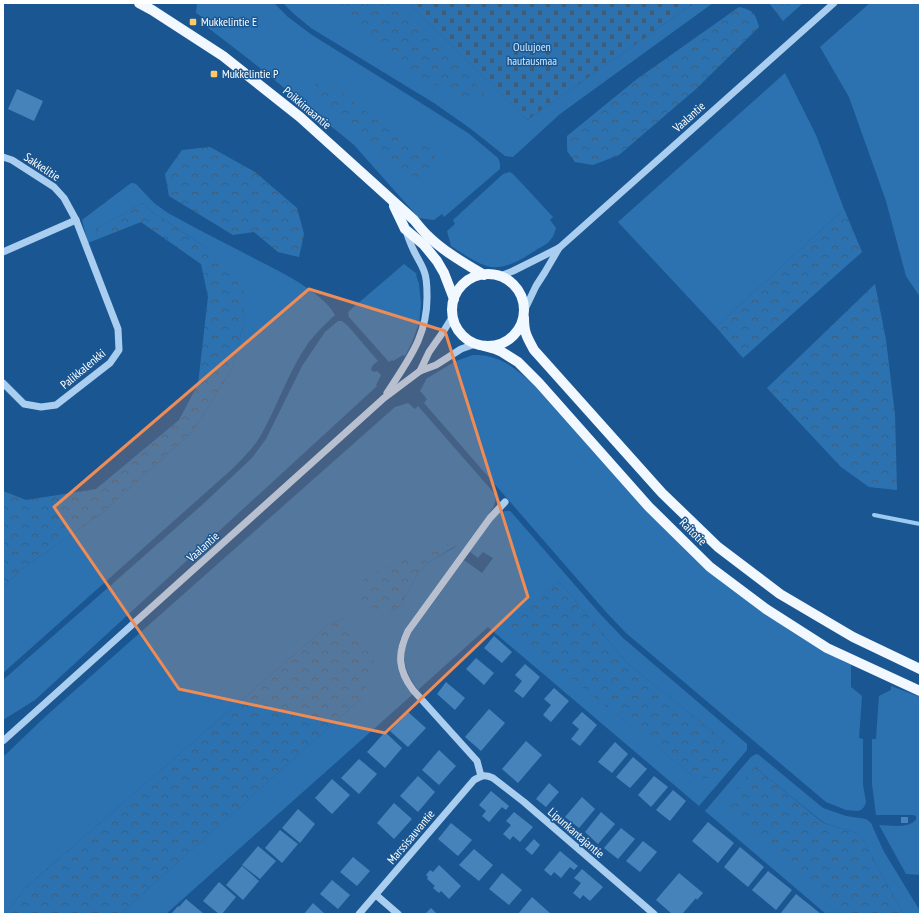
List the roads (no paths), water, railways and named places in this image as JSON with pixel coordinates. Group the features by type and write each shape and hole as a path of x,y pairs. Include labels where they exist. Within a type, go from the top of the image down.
{"main road":[{"name":"Poikkimaantie","path":"139,3 223,56 300,118 414,220 427,235 447,252 484,275"},
{"name":"Poikkimaantie","path":"392,201 405,228 424,245 437,261 444,273 454,298"},
{"path":"491,274 500,276 508,280 517,289 523,300 524,313 521,326 510,339 502,344 493,346 479,345 467,339 460,332 453,316 454,298 463,285 476,276 491,274"},
{"name":"Raitotie","path":"524,313 524,328 526,336 534,350 662,493 718,547 780,594 853,636 920,669"},
{"name":"Raitotie","path":"479,345 502,352 518,362 539,383 649,507 710,567 766,609 826,648 920,691"}],"street":[{"name":"Vaalantie","path":"500,276 559,248 834,3"},
{"name":"Sakkelitie","path":"3,156 12,160 54,187 64,198 76,220"},
{"path":"3,252 76,220"},
{"name":"Palikkalenkki","path":"3,383 24,404 41,407 56,405 110,363 119,350 118,329 76,220"},
{"path":"384,398 417,345 424,324 427,304 424,270 411,246 405,228"},
{"name":"Vaalantie","path":"524,313 536,286 559,248"},
{"name":"Vaalantie","path":"420,371 429,352 453,316"},
{"name":"Vaalantie","path":"3,741 384,398 420,371 436,365 461,349 479,345"},
{"path":"481,776 477,761 406,681 401,663 404,640 408,631 490,518 505,502"},
{"name":"Lipunkantajantie","path":"481,776 487,775 493,778 654,914"},
{"name":"Marssisauvantie","path":"359,914 474,780 481,776"},
{"path":"376,895 398,914"}],"waterway":[{"path":"874,515 920,524"}],"place":[{"name":"Mukkelintie E","path":"193,22"},
{"name":"Mukkelintie P","path":"214,74"}],"park label":[{"name":"Oulujoen hautausmaa","path":"532,54"}]}
